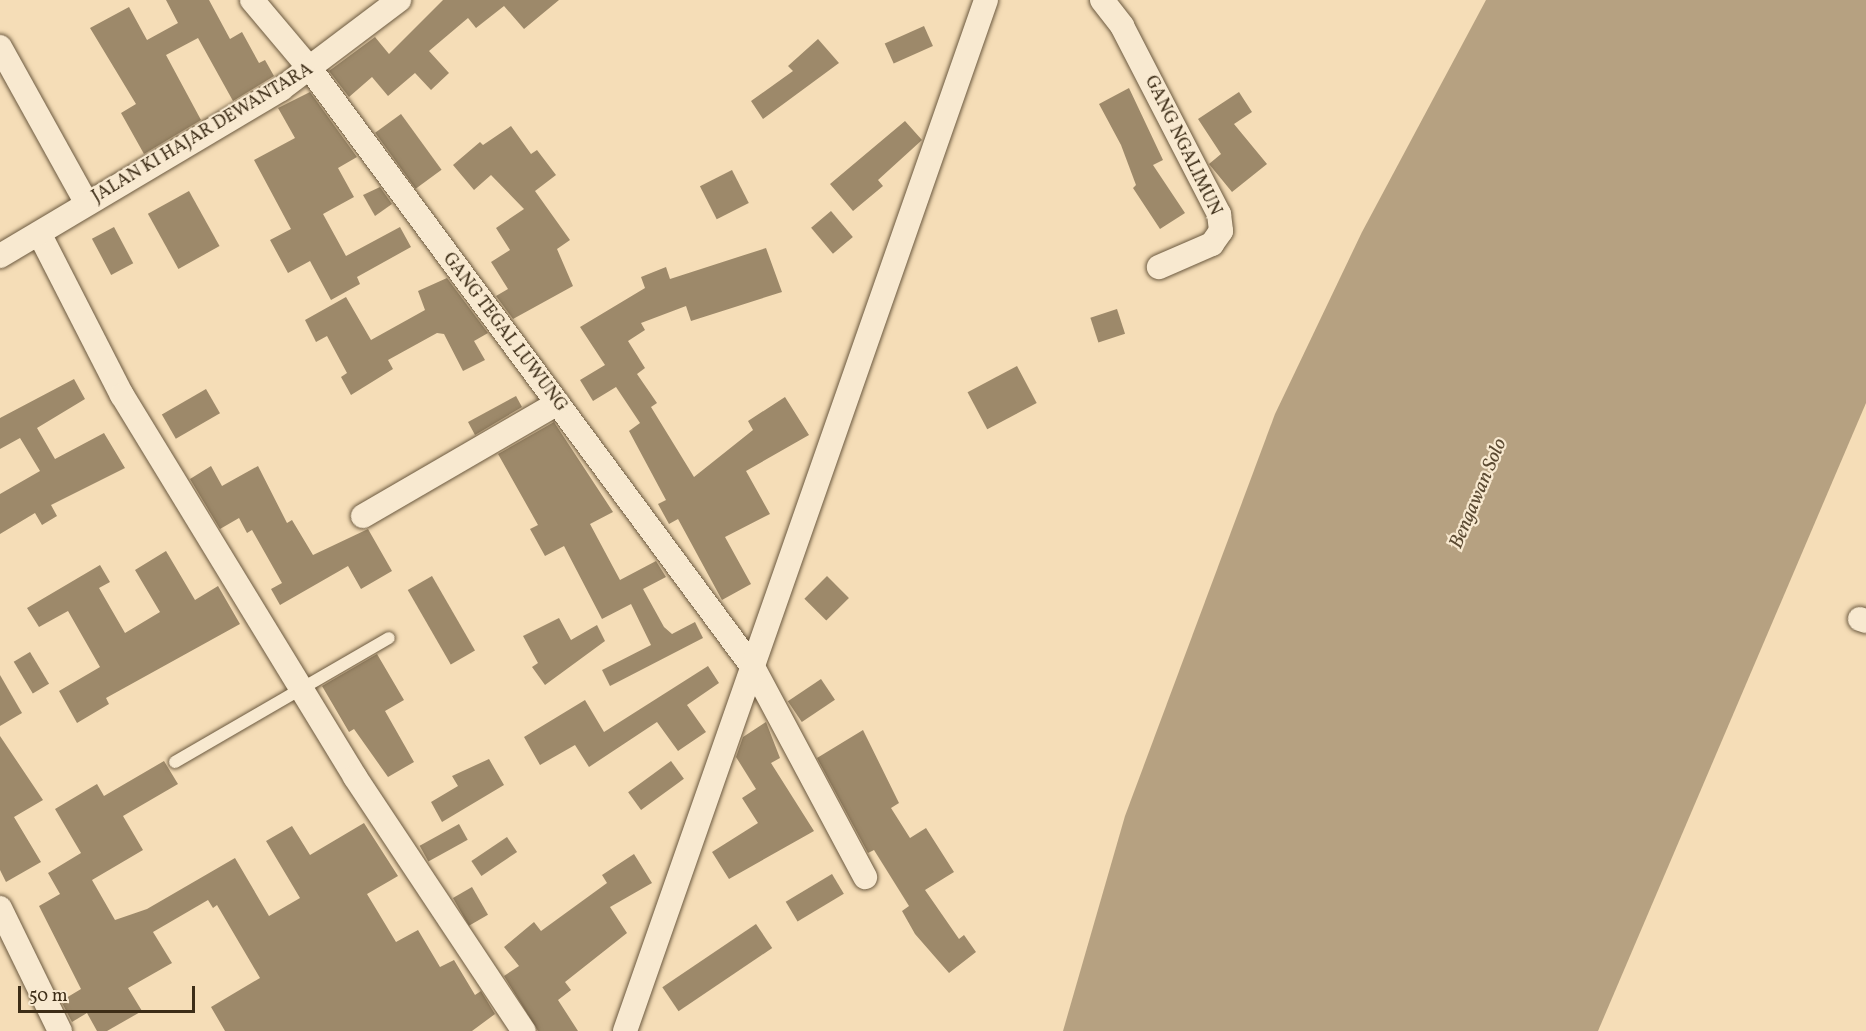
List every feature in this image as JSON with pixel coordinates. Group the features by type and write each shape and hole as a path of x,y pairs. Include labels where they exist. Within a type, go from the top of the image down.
{"street":[{"name":"GANG TEGAL LUWUNG","path":"252,0 311,70 754,669 865,877"},
{"name":"JALAN KI HAJAR DEWANTARA","path":"0,256 40,235 87,204 311,70 399,0"},
{"path":"625,1031 754,669 986,0"},
{"name":"GANG NGALIMUN","path":"1102,0 1122,26 1219,214 1221,231 1212,244 1159,267"},
{"path":"0,47 87,204"},
{"path":"40,235 122,395 302,691 524,1031"},
{"path":"363,516 558,403"},
{"path":"0,908 60,1031"}],"lane":[{"path":"176,762 302,691 389,638"}],"water":[{"name":"Bengawan Solo","path":"1486,0 1866,0 1866,403 1598,1031 1063,1031 1125,816 1275,414 1362,232"}],"building":[{"path":"166,0 209,0 230,39 242,32 259,63 265,60 274,76 233,101 198,38 166,55 201,120 144,154 121,113 136,104 90,28 129,7 147,40 178,23"},
{"path":"443,0 559,0 524,29 504,6 476,28 468,18 429,51 449,73 431,90 415,73 388,96 372,77 349,97 329,71 375,37 389,54"},
{"path":"924,26 933,46 894,64 885,43"},
{"path":"818,39 839,63 763,119 751,101 793,71 788,66"},
{"path":"1129,88 1163,160 1153,165 1185,213 1160,229 1133,188 1136,185 1121,145 1099,104"},
{"path":"310,92 357,157 338,168 354,197 323,214 346,256 400,227 411,247 357,277 360,284 331,300 310,261 288,273 270,240 291,229 254,160 295,138 278,108"},
{"path":"1239,92 1252,112 1234,124 1267,164 1232,192 1209,164 1221,154 1198,119"},
{"path":"401,114 442,170 416,189 375,133"},
{"path":"905,121 922,140 878,180 883,186 853,211 830,184"},
{"path":"511,126 531,154 537,150 556,175 535,191 570,240 557,249 573,286 513,319 496,296 508,289 491,262 510,250 496,228 524,209 491,175 474,190 453,165 480,142 483,145"},
{"path":"732,170 749,203 717,219 700,186"},
{"path":"380,187 392,204 375,216 363,195"},
{"path":"189,191 220,246 178,269 148,214"},
{"path":"831,211 853,237 833,254 811,228"},
{"path":"114,227 133,263 111,275 92,239"},
{"path":"766,248 782,292 691,321 686,306 641,323 645,330 628,341 645,368 637,374 657,403 651,407 694,477 753,430 748,421 785,397 809,435 746,471 770,514 725,537 751,584 722,600 678,519 669,524 658,504 666,500 629,431 640,423 616,387 593,401 580,380 605,365 580,327 645,288 641,277 666,267 670,279"},
{"path":"447,278 488,333 474,341 485,360 463,371 444,334 437,333 388,360 393,369 351,395 341,377 347,373 327,336 316,342 305,320 346,297 371,340 425,310 418,291"},
{"path":"1117,309 1125,334 1098,342 1090,318"},
{"path":"1017,366 1037,403 987,429 968,392"},
{"path":"74,379 85,399 37,428 55,459 104,433 125,468 51,505 57,516 42,525 35,513 0,534 0,494 40,471 20,438 0,449 0,418"},
{"path":"206,389 220,413 176,439 162,414"},
{"path":"516,396 522,407 475,435 468,422"},
{"path":"554,422 613,512 590,524 620,580 656,561 666,577 643,589 664,627 672,634 695,622 703,638 610,686 602,670 651,645 631,604 602,619 564,546 545,556 530,529 538,525 498,454"},
{"path":"211,466 222,486 258,466 287,523 292,520 313,555 368,529 392,571 361,589 348,566 280,605 271,589 282,583 252,530 247,533 239,518 220,529 190,479"},
{"path":"166,551 195,600 218,586 240,624 106,698 109,704 77,723 59,691 100,667 68,611 39,627 27,608 100,565 110,582 99,588 125,633 160,612 135,570"},
{"path":"432,576 475,650 451,664 408,590"},
{"path":"827,576 849,598 826,621 804,599"},
{"path":"559,618 571,640 597,625 605,641 545,685 532,667 538,663 523,636"},
{"path":"30,652 49,684 33,694 14,662"},
{"path":"377,654 404,700 385,711 414,762 388,777 354,729 349,732 322,686"},
{"path":"708,666 719,683 687,705 706,732 678,751 657,722 589,767 575,745 540,765 524,737 585,700 604,732"},
{"path":"0,675 22,713 0,726"},
{"path":"821,679 835,700 802,722 788,701"},
{"path":"766,722 780,758 771,763 814,831 729,879 712,852 758,823 742,798 756,789 736,757 743,737"},
{"path":"863,730 899,803 891,808 910,838 926,828 954,872 925,890 959,939 964,935 976,952 949,973 915,934 902,911 909,906 874,850 868,853 817,758"},
{"path":"0,736 43,800 14,817 41,862 6,882 0,870"},
{"path":"489,759 504,785 442,822 431,802 458,786 452,776"},
{"path":"164,761 178,784 123,816 143,850 92,880 115,920 147,909 235,858 269,916 300,898 266,841 292,826 310,855 364,823 398,876 367,894 396,942 418,930 440,967 454,960 475,995 481,991 495,1014 472,1031 225,1031 211,1007 260,978 217,905 213,908 208,900 153,932 172,963 128,988 142,1011 107,1031 97,1031 87,1013 72,1022 61,1001 81,989 39,906 60,894 48,873 81,853 55,809 97,784 104,796"},
{"path":"671,761 684,779 641,810 628,792"},
{"path":"459,824 468,840 428,862 420,846"},
{"path":"507,837 517,852 481,876 471,861"},
{"path":"634,854 652,883 610,907 627,933 565,982 571,990 558,1000 578,1031 538,1031 504,976 519,966 504,947 534,922 541,931 607,883 602,875"},
{"path":"832,874 844,894 798,922 786,902"},
{"path":"472,887 488,915 469,926 453,898"},
{"path":"756,924 772,948 679,1011 662,987"}]}
